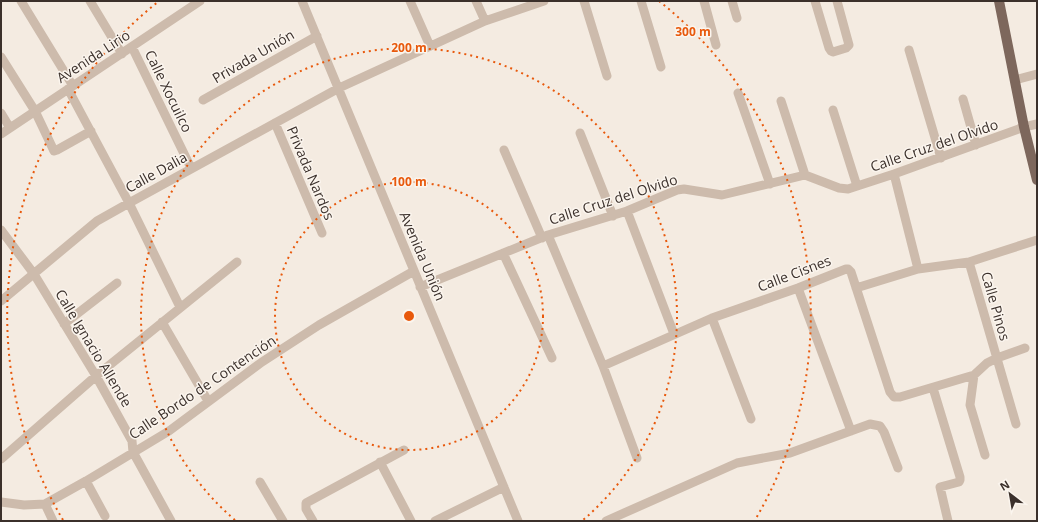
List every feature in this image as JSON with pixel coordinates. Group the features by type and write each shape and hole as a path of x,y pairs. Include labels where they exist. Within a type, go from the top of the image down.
{"main road":[{"path":"999,1 1024,127 1037,180"}],"street":[{"path":"21,1 70,88 90,131 128,202 180,307"},
{"name":"Calle Xocuilco","path":"90,1 122,54"},
{"name":"Avenida Lirio","path":"1,134 122,54 190,4 200,1"},
{"name":"Avenida Unión","path":"302,1 518,521"},
{"path":"410,1 430,46"},
{"path":"476,1 485,21"},
{"name":"Calle Dalia","path":"1,301 97,221 128,202 275,124 339,88 485,21 544,1"},
{"path":"584,1 607,76"},
{"path":"641,1 661,67"},
{"path":"704,1 716,45"},
{"path":"732,1 737,18"},
{"path":"816,1 831,51 835,51 846,48 848,45 838,1"},
{"name":"Privada Unión","path":"203,100 317,36"},
{"name":"Calle Xocuilco","path":"132,47 191,168"},
{"path":"909,50 941,158"},
{"path":"1,57 34,111 54,151 90,131"},
{"path":"1015,80 1037,74"},
{"path":"738,93 770,184"},
{"path":"963,99 976,145"},
{"path":"781,102 805,175"},
{"path":"833,110 858,186"},
{"path":"1,113 10,128"},
{"name":"Privada Nardos","path":"275,124 322,233"},
{"name":"Calle Cruz del Olvido","path":"420,287 545,236 613,216 677,190 684,189 722,195 805,175 839,188 848,189 941,158 1024,127 1037,124"},
{"path":"580,133 613,216"},
{"path":"504,150 545,236 603,366 637,458"},
{"path":"894,174 918,268"},
{"path":"627,211 674,334"},
{"path":"1,230 34,274"},
{"path":"1026,348 987,363 974,375 897,398 894,397 892,395 856,288 918,268 969,262 1037,240"},
{"path":"503,253 552,358"},
{"path":"1,459 96,376 237,262"},
{"name":"Calle Pinos","path":"969,262 1016,424"},
{"name":"Calle Cisnes","path":"603,366 712,318 798,288 846,269 851,272 856,288"},
{"name":"Calle Bordo de Contención","path":"1,502 24,505 44,504 86,481 169,431 262,362 319,325 414,271"},
{"name":"Calle Ignacio Allende","path":"34,274 96,376 132,441 133,452 171,521"},
{"path":"64,324 117,283"},
{"path":"798,288 851,431"},
{"path":"712,318 751,419"},
{"path":"162,322 208,401"},
{"path":"974,375 970,405 985,455"},
{"path":"933,388 960,479 959,482 940,487 948,521"},
{"path":"606,521 737,463 790,453 870,424 880,426 884,432 898,468"},
{"path":"313,521 306,509 306,502 404,450"},
{"path":"380,462 411,521"},
{"path":"86,481 105,516"},
{"path":"260,482 283,521"},
{"path":"435,521 504,487"},
{"path":"44,504 53,521"}]}
